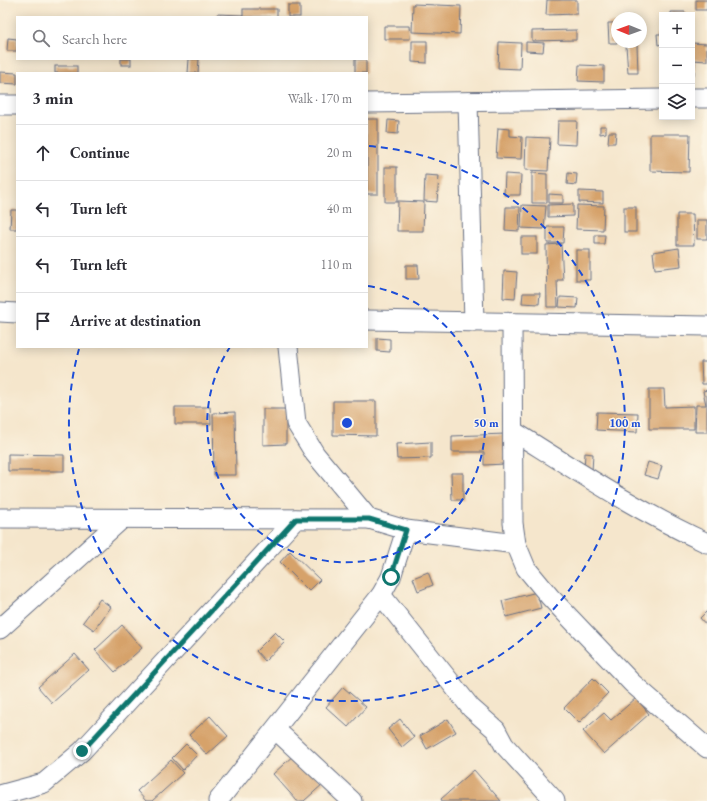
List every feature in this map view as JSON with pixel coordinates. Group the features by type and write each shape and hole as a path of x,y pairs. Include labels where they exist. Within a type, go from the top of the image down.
{"street":[{"path":"695,98 707,98"},
{"path":"368,103 659,99"},
{"path":"468,102 474,322"},
{"path":"0,105 16,105"},
{"path":"0,312 16,313"},
{"path":"368,320 707,326"},
{"path":"512,323 513,523 516,544 526,568 550,597 632,682 707,748"},
{"path":"288,348 296,423 315,454 369,519"},
{"path":"513,431 635,507 664,523 707,543"},
{"path":"0,518 369,519 406,530 516,544"},
{"path":"0,629 122,519"},
{"path":"0,796 44,783 82,751 296,519"},
{"path":"218,801 276,730 381,595 391,577 406,530"},
{"path":"381,595 471,708 496,730 504,745 555,801"},
{"path":"276,730 352,801"}],"building":[{"path":"547,0 577,0 577,14 546,15"},
{"path":"696,0 707,0 707,10 696,10"},
{"path":"413,4 461,6 460,34 412,32"},
{"path":"288,5 300,5 300,16 288,16"},
{"path":"243,9 277,9 277,16 243,16"},
{"path":"217,14 242,15 242,16 217,16"},
{"path":"608,23 611,23 611,43 609,43"},
{"path":"384,26 409,26 410,39 384,39"},
{"path":"576,30 576,40 532,41 532,31"},
{"path":"657,34 659,34 659,45"},
{"path":"8,38 16,39 16,51 7,51"},
{"path":"412,41 427,41 427,63 412,62"},
{"path":"499,42 521,43 520,69 498,68"},
{"path":"526,42 544,43 543,52 526,51"},
{"path":"695,43 707,44 707,61 695,60"},
{"path":"626,48 637,48 638,73 628,73"},
{"path":"121,60 131,60 131,65 121,65"},
{"path":"189,60 199,60 198,72 188,72"},
{"path":"355,60 366,60 366,72 355,72"},
{"path":"579,65 604,66 604,82 578,81"},
{"path":"55,66 77,66 77,72 55,72"},
{"path":"0,72 16,73 16,84 0,83"},
{"path":"368,119 378,119 378,194 368,194"},
{"path":"388,120 399,121 398,134 387,133"},
{"path":"558,121 577,121 576,145 557,144"},
{"path":"600,126 606,126 606,133 600,134"},
{"path":"498,128 510,129 510,136 522,137 521,159 496,158"},
{"path":"609,132 616,132 615,143 608,143"},
{"path":"650,134 690,134 689,172 650,171"},
{"path":"526,137 550,138 548,171 525,170"},
{"path":"385,167 397,167 397,202 385,202"},
{"path":"532,173 547,174 547,203 532,203"},
{"path":"568,173 577,174 576,185 567,184"},
{"path":"505,174 521,175 520,195 504,195"},
{"path":"425,175 439,176 437,202 424,201"},
{"path":"579,191 603,192 603,203 579,202"},
{"path":"549,194 563,195 563,203 549,203"},
{"path":"398,201 424,202 423,231 397,231"},
{"path":"573,204 573,216 548,217 548,205"},
{"path":"522,205 546,206 544,229 521,228"},
{"path":"577,205 604,206 603,230 576,229"},
{"path":"506,207 520,207 519,231 505,230"},
{"path":"624,207 636,207 636,232 624,232"},
{"path":"11,210 16,210 16,229 10,229"},
{"path":"677,214 693,214 694,245 677,245"},
{"path":"697,220 707,220 707,239 697,239"},
{"path":"547,227 564,227 563,243 547,243"},
{"path":"595,235 605,235 604,244 595,244"},
{"path":"521,237 537,237 537,254 521,254"},
{"path":"561,244 563,280 557,280 558,307 547,307 546,245"},
{"path":"679,248 681,266 655,269 653,252"},
{"path":"576,250 590,250 590,280 576,280"},
{"path":"406,265 418,265 419,279 406,279"},
{"path":"504,271 517,272 515,299 503,298"},
{"path":"523,293 540,293 539,304 522,303"},
{"path":"560,297 578,298 577,308 559,307"},
{"path":"377,338 390,339 390,352 377,351"},
{"path":"701,362 707,362 707,384 702,384"},
{"path":"649,389 664,389 665,407 694,406 694,429 649,429"},
{"path":"707,390 707,432 695,432 696,405 706,405 703,391"},
{"path":"333,401 376,401 376,436 333,435"},
{"path":"175,407 210,407 211,424 175,424"},
{"path":"263,409 286,409 286,444 263,445"},
{"path":"235,412 236,475 214,475 213,413"},
{"path":"597,412 638,413 637,432 596,430"},
{"path":"505,434 505,464 484,465 484,452 452,452 452,436"},
{"path":"431,442 431,458 397,459 396,444"},
{"path":"585,453 593,454 592,471 584,471"},
{"path":"8,454 64,455 64,471 8,471"},
{"path":"648,462 662,466 658,479 644,475"},
{"path":"451,473 463,473 463,500 452,500"},
{"path":"290,551 320,580 309,591 280,562"},
{"path":"428,572 433,585 418,591 413,578"},
{"path":"537,592 541,608 506,617 502,601"},
{"path":"100,599 111,607 94,630 83,622"},
{"path":"707,611 707,626 700,618"},
{"path":"122,625 142,648 115,672 95,650"},
{"path":"275,632 285,642 265,661 256,651"},
{"path":"75,654 89,670 52,703 38,687"},
{"path":"593,678 608,693 579,723 564,708"},
{"path":"343,687 366,707 348,727 326,707"},
{"path":"636,698 649,714 604,754 583,731 604,713 611,720"},
{"path":"210,716 228,736 207,755 189,735"},
{"path":"400,719 414,737 402,747 388,729"},
{"path":"448,719 456,732 427,749 420,736"},
{"path":"186,744 197,755 183,770 172,758"},
{"path":"296,753 324,783 304,801 297,801 273,774"},
{"path":"171,760 183,773 152,801 146,801 137,791"},
{"path":"474,770 501,801 442,801 441,799"}],"route":[{"path":"82,751 296,519 369,519 406,530 391,577"}]}
